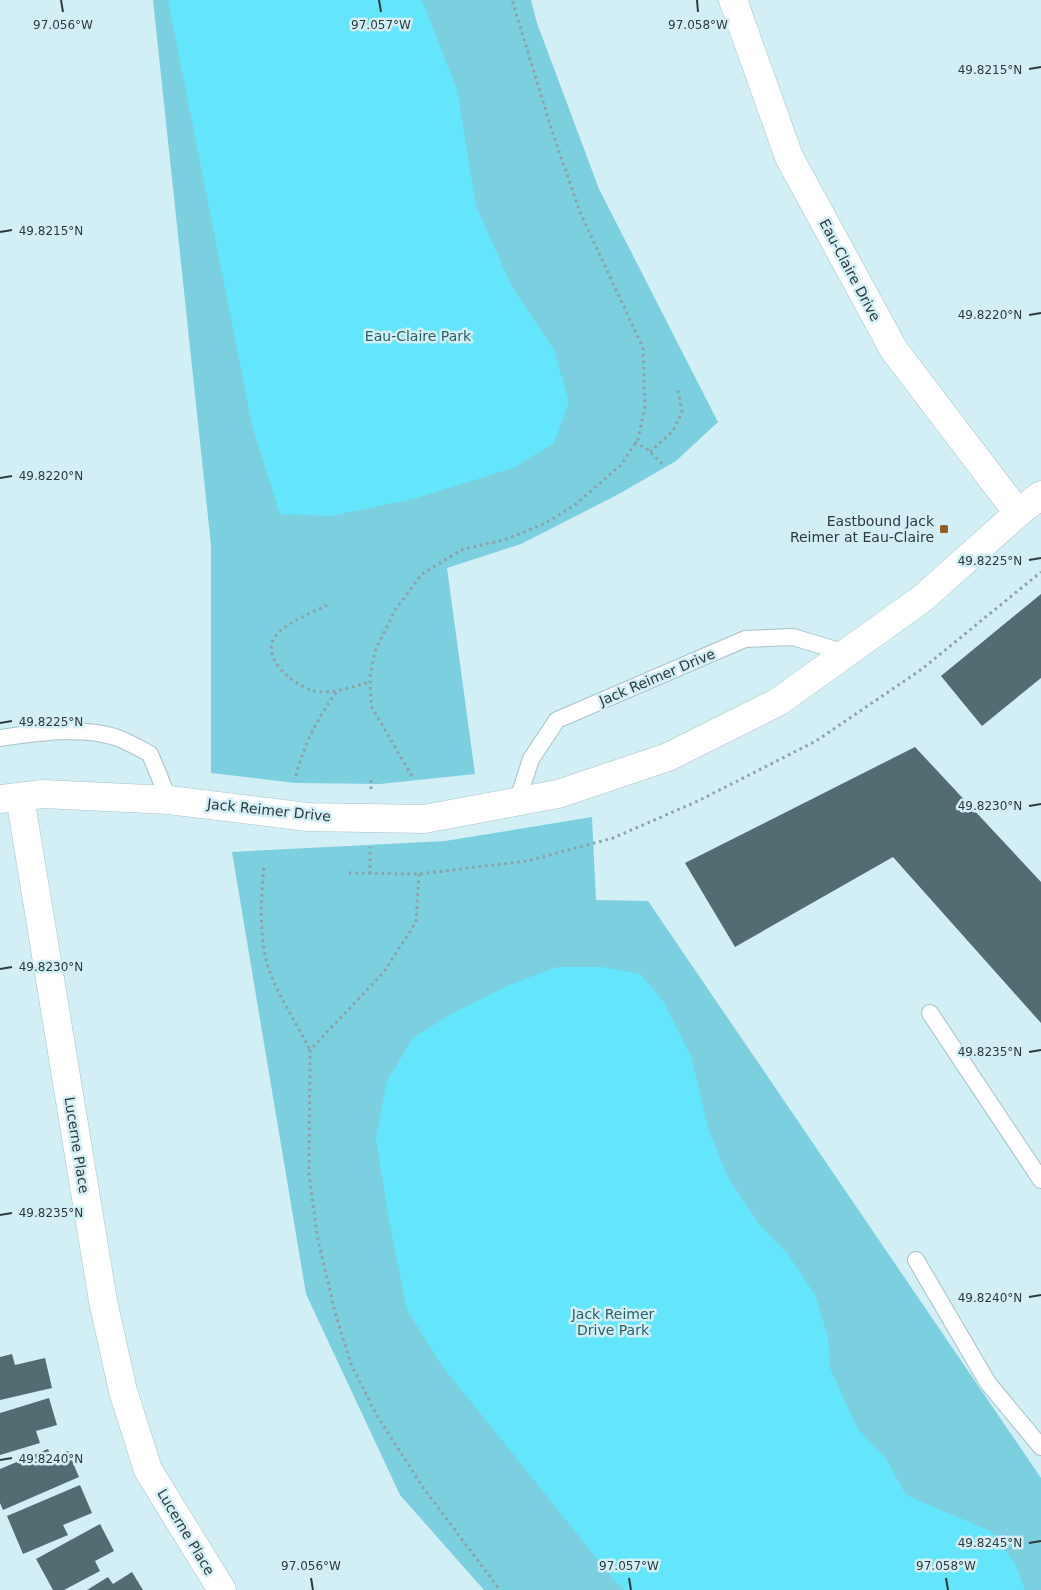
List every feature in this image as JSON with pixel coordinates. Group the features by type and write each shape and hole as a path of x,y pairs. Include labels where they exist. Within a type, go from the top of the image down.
{"street":[{"name":"Eau-Claire Drive","path":"733,0 789,157 894,350 1018,512"},
{"name":"Jack Reimer Drive","path":"10,798 43,794 169,800 308,817 424,819 558,794 668,757 778,702 923,598 1018,512 1041,495"},
{"name":"Lucerne Place","path":"10,798 103,1301 123,1391 148,1470 222,1590"}],"lane":[{"name":"Jack Reimer Drive","path":"517,802 531,759 557,720 745,639 793,637 846,653"},
{"path":"0,738 33,733 82,732 115,737 150,754 169,800"},
{"path":"930,1013 1041,1180"},
{"path":"916,1260 988,1383 1041,1447"}],"path":[{"path":"412,776 371,706 370,682 375,651 395,610 422,574 463,549 504,540 546,523 576,504 621,465 635,442 645,406 643,348 580,212 552,131 512,0"},
{"path":"650,452 673,431 682,412 678,390"},
{"path":"635,442 650,452 662,464"},
{"path":"327,605 278,633 273,643 272,655 281,670 298,684 316,691 337,690 370,682"},
{"path":"296,776 301,754 312,727 337,690"},
{"path":"264,868 260,898 262,935 271,977 310,1050 309,1175 318,1240 336,1316 351,1364 376,1414 422,1486 500,1590"},
{"path":"310,1050 384,972 416,922 419,874"}],"green space":[{"name":"Eau-Claire Park","path":"153,0 531,0 537,23 599,189 718,422 676,461 617,495 521,544 447,568 475,774 380,784 295,783 211,773 211,545"},
{"name":"Jack Reimer Drive Park","path":"592,817 596,900 648,901 1041,1478 1041,1590 484,1590 400,1495 306,1294 232,852 445,841"}],"shaded area":[{"path":"168,0 422,0 457,90 476,206 512,287 554,350 569,402 554,443 513,468 413,499 330,516 280,514 252,425"},
{"path":"557,967 602,967 640,974 663,1001 691,1056 709,1131 728,1178 758,1223 787,1253 815,1295 828,1337 830,1368 857,1428 886,1459 906,1495 990,1531 1015,1563 1025,1590 625,1590 615,1581 443,1367 407,1310 389,1220 376,1138 387,1081 413,1038 453,1013 509,985"}],"building":[{"path":"1041,594 1041,678 982,726 941,676"},
{"path":"915,747 1041,882 1041,1023 893,857 735,947 685,863"},
{"path":"12,1354 15,1365 45,1358 52,1388 0,1400 0,1357"},
{"path":"49,1398 57,1425 36,1431 40,1443 0,1455 0,1413"},
{"path":"48,1449 52,1458 68,1451 79,1477 3,1510 0,1503 0,1469"},
{"path":"80,1485 92,1513 63,1525 68,1535 23,1554 7,1516"},
{"path":"100,1524 114,1551 95,1561 100,1571 64,1590 53,1590 36,1559"},
{"path":"132,1572 143,1590 87,1590 108,1577 113,1584"}],"place":[{"name":"Eastbound Jack Reimer at Eau-Claire","path":"944,529"}]}
